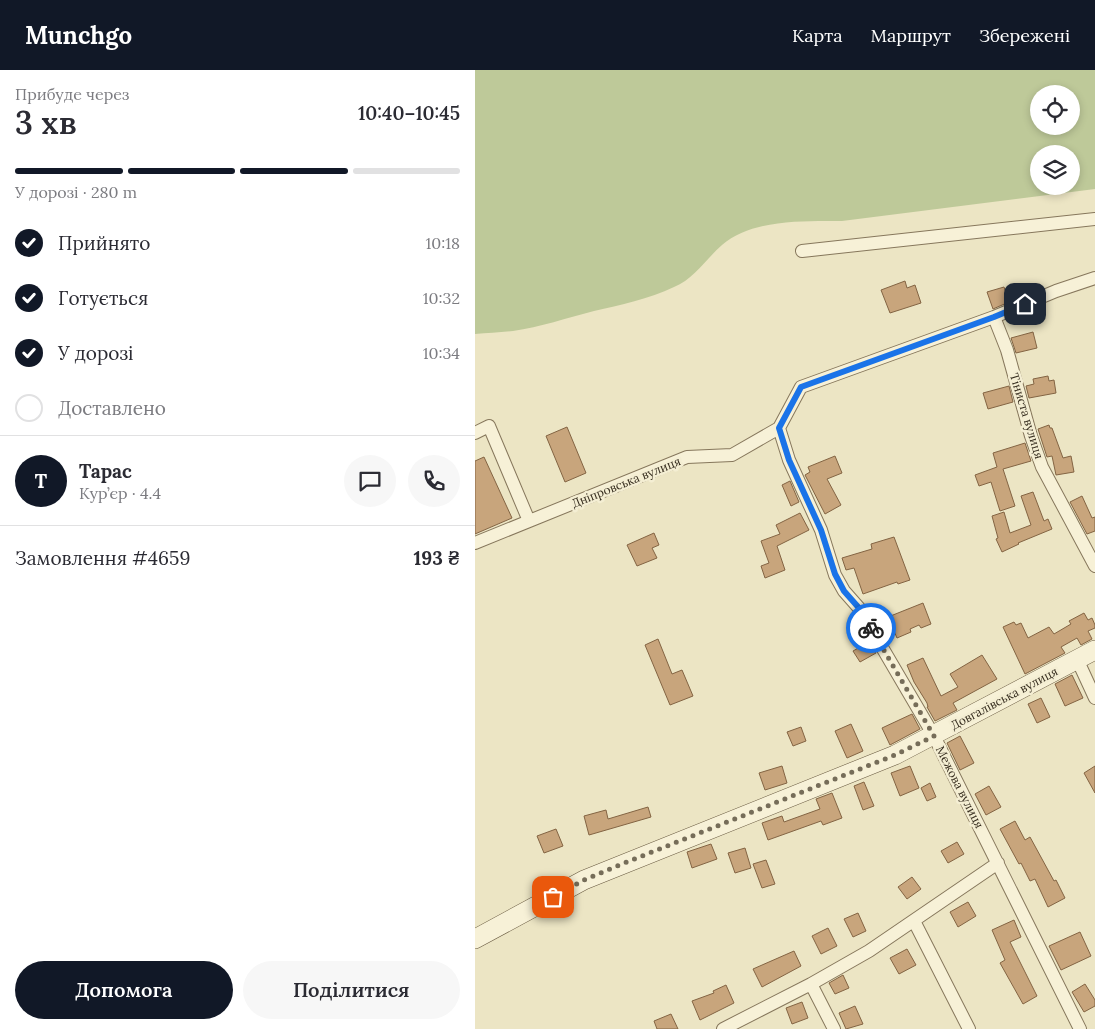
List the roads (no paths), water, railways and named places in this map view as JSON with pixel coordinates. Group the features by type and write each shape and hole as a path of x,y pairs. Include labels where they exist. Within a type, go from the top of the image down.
{"street":[{"path":"802,251 1095,219"},
{"path":"779,428 801,387 1095,278"},
{"name":"Тіниста вулиця","path":"994,317 1007,350 1031,436 1042,467 1095,566"},
{"path":"475,433 489,426 529,521"},
{"name":"Дніпровська вулиця","path":"475,543 687,457 732,455 779,428"},
{"name":"Межова вулиця","path":"779,428 789,460 821,530 835,574 844,591 859,608 934,736 1080,1029"},
{"name":"Довгалівська вулиця","path":"475,939 584,880 895,755 1095,650"},
{"path":"1077,659 1095,698"},
{"path":"723,1029 869,952 998,863"},
{"path":"914,921 969,1029"},
{"path":"811,984 834,1029"}]}
